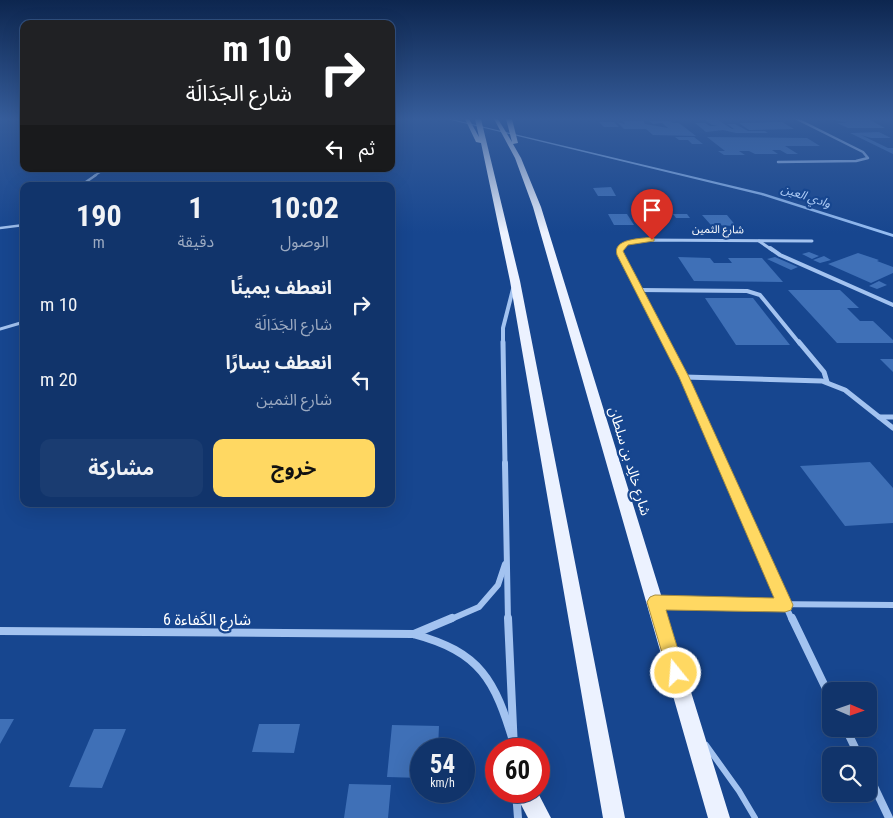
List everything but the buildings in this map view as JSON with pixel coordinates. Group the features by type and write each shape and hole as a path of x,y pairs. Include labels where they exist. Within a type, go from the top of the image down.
{"main road":[{"path":"487,158 515,281 614,818"},
{"name":"شارع خالِد بن سلطان","path":"518,158 537,207 564,294 719,818"},
{"path":"532,803 540,818"}],"street":[{"path":"778,162 862,160 867,157"},
{"name":"شارع الثمين","path":"812,241 642,240 626,243 619,251 684,377 785,605 823,682"},
{"path":"759,241 780,255 893,305"},
{"path":"514,738 506,562 503,328 515,281"},
{"path":"639,290 747,291 760,295 824,372 828,382"},
{"path":"684,377 816,380 828,382 853,394 877,417 893,428"},
{"path":"877,417 893,417"},
{"name":"شارع الكَفاءة 6","path":"413,634 479,607 498,585 506,562"},
{"path":"655,602 893,605"},
{"name":"شارع الكَفاءة 6","path":"0,631 413,634 447,645 470,658 487,677 501,701 511,738"},
{"path":"877,793 889,818"},
{"path":"517,803 518,818"}],"lane":[{"path":"86,182 101,172"},
{"path":"0,228 20,226"},
{"path":"0,330 20,323"},
{"path":"692,726 739,791 755,818"}],"waterway":[{"name":"وادي العين","path":"608,157 762,194 893,236"}],"route":[{"path":"652,240 626,243 621,246 619,251 684,377 785,605 655,602 676,673"}]}
